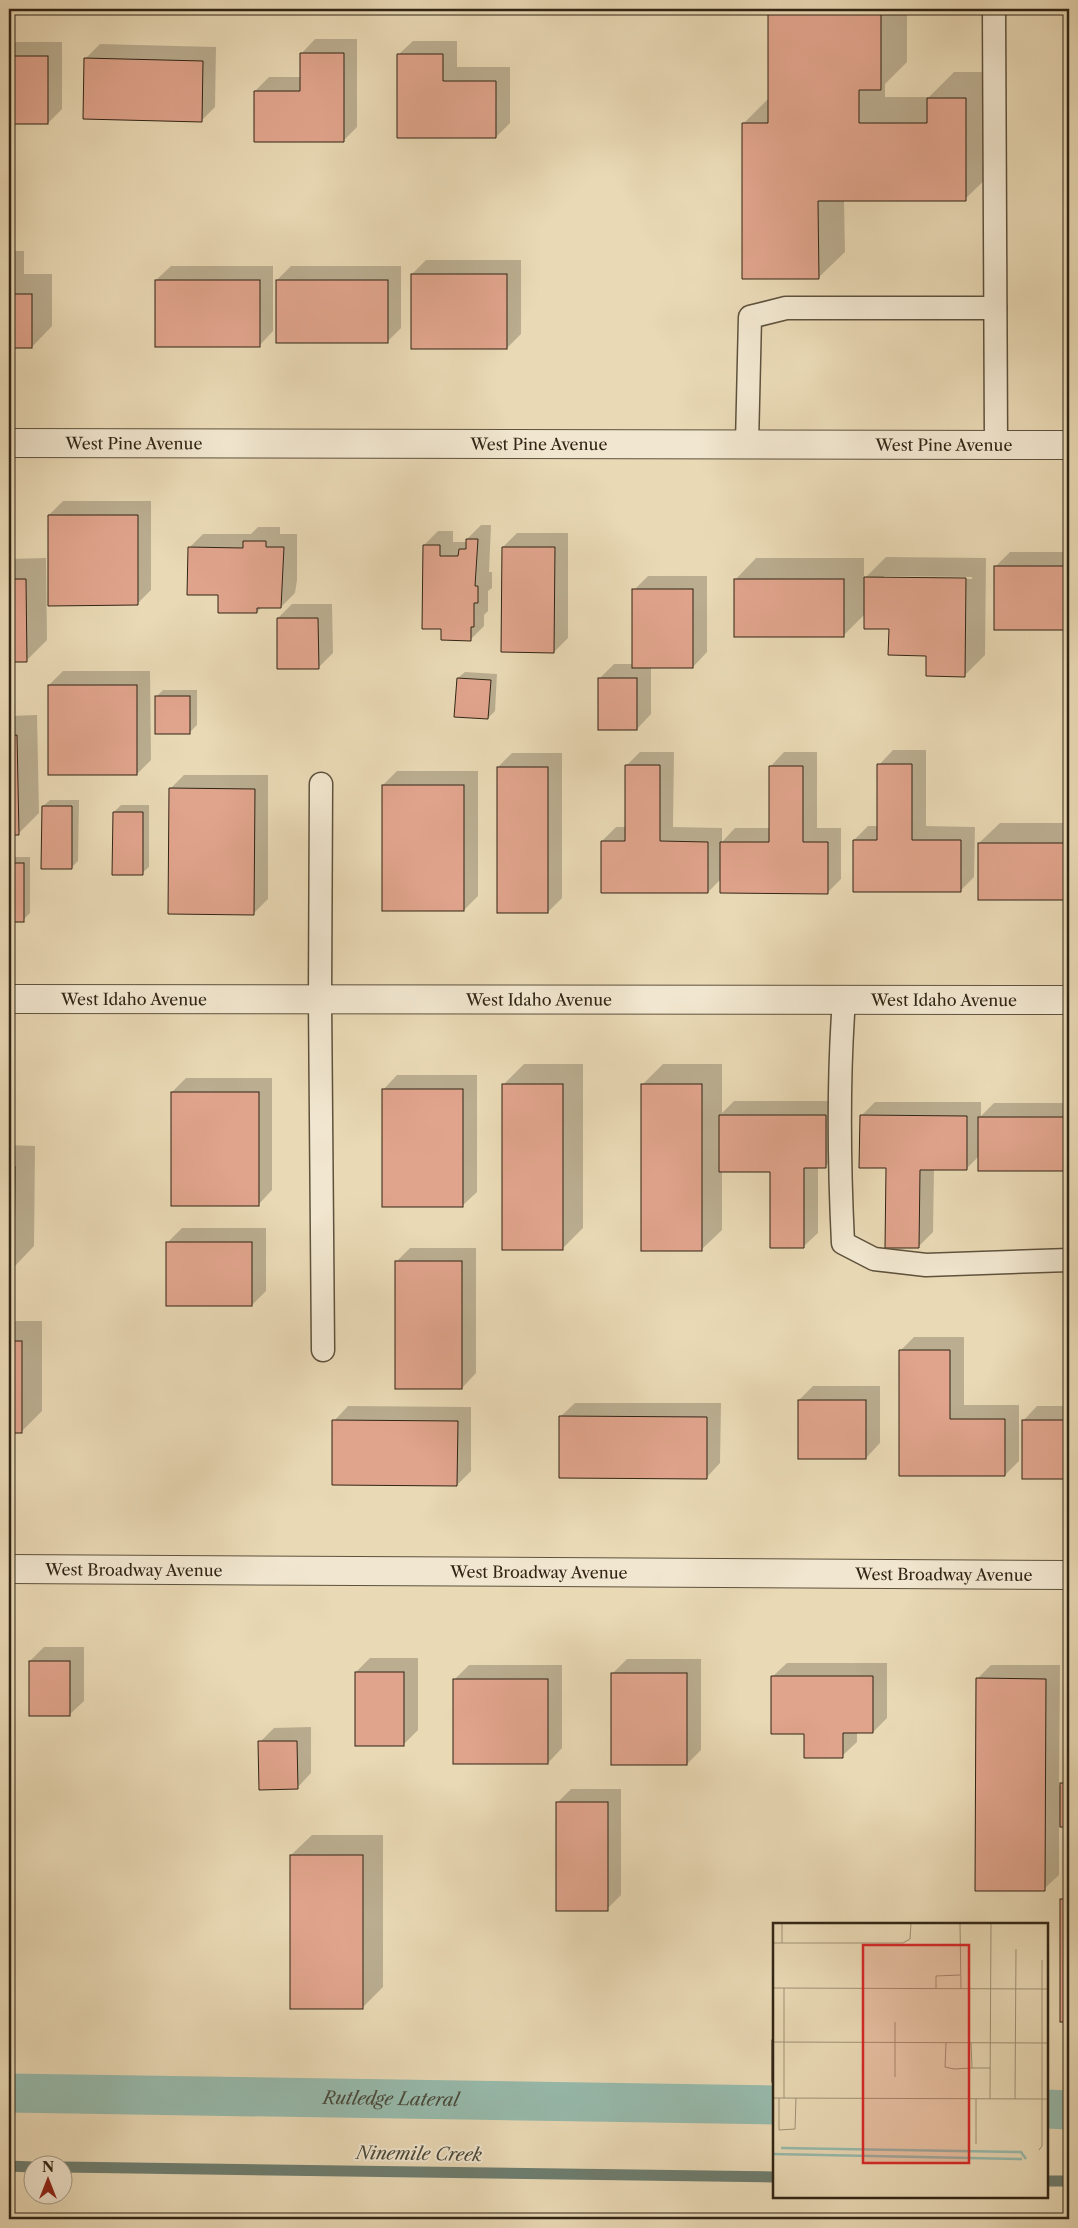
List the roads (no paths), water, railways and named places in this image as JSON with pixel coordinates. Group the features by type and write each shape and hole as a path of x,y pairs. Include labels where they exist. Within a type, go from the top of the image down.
{"street":[{"name":"West Pine Avenue","path":"9,443 1069,444"},
{"name":"West Idaho Avenue","path":"9,999 1069,1000"},
{"name":"West Broadway Avenue","path":"9,1569 1069,1575"}],"lane":[{"path":"994,9 996,444"},
{"path":"747,444 750,317 786,308 996,308"},
{"path":"321,784 320,999 323,1350"},
{"path":"844,1000 840,1166 842,1243 874,1259 926,1265 1069,1260"}],"waterway":[{"name":"Rutledge Lateral","path":"9,2093 773,2105"},
{"name":"Rutledge Lateral","path":"1048,2109 1069,2110"},
{"name":"Ninemile Creek","path":"9,2166 22,2167"},
{"name":"Ninemile Creek","path":"72,2167 773,2177"},
{"name":"Ninemile Creek","path":"1048,2181 1069,2181"}]}
